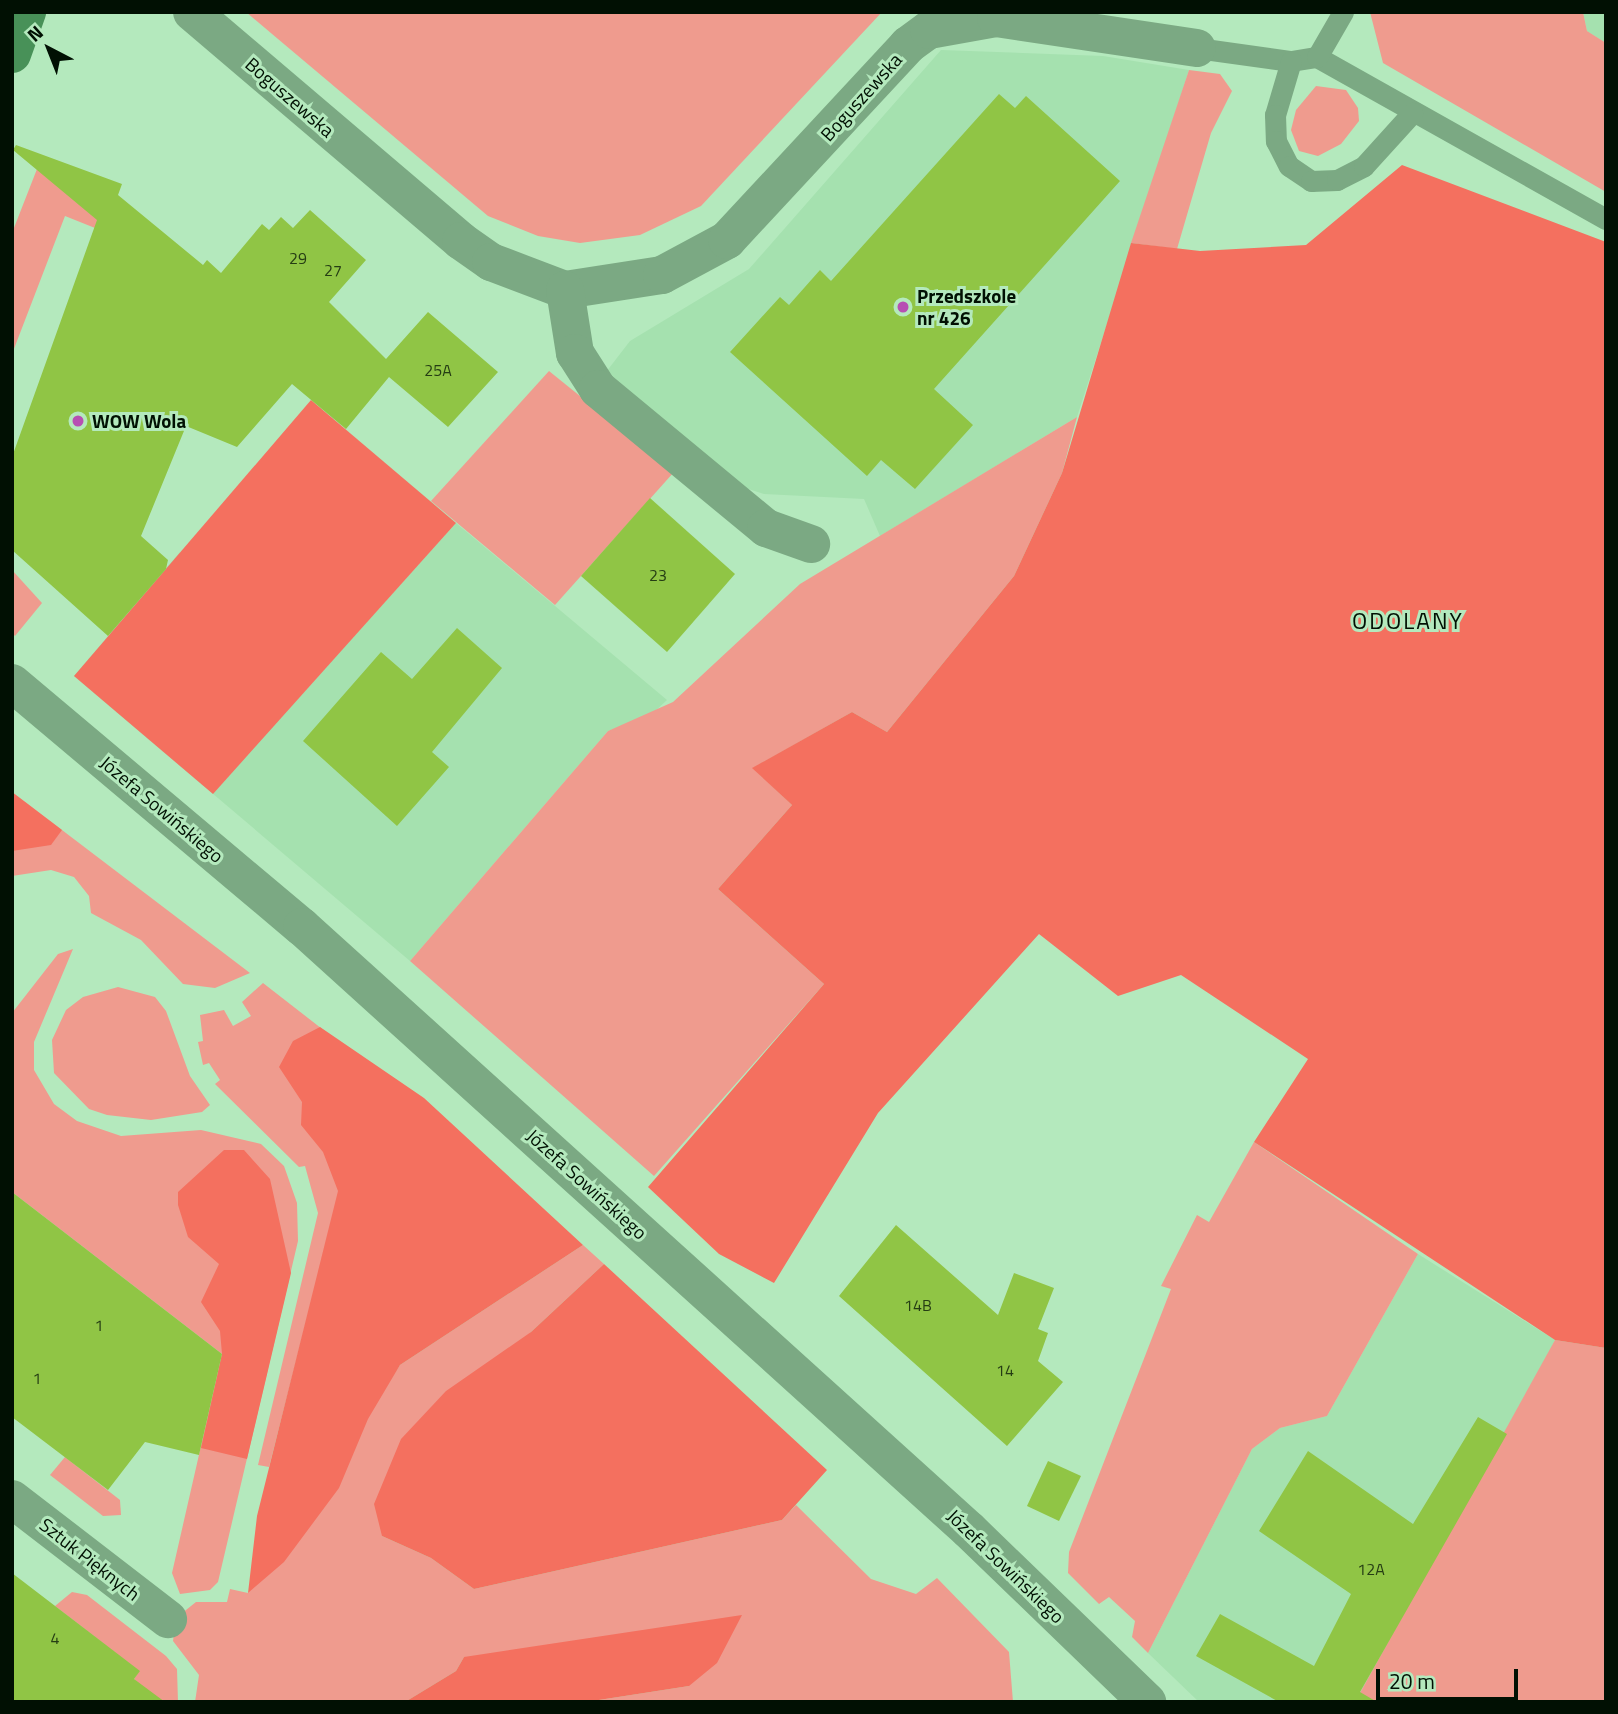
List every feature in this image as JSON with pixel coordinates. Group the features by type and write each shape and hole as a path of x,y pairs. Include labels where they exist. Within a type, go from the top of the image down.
{"street":[{"path":"12,54 27,12"},
{"name":"Boguszewska","path":"192,12 461,241 492,262 565,290 662,275 727,240 908,45 929,30 996,18 1197,48"},
{"path":"565,290 575,353 598,389 766,528 811,544"},
{"name":"Józefa Sowińskiego","path":"12,683 302,927 969,1530 1147,1702"},
{"name":"Sztuk Pięknych","path":"12,1499 168,1619"}],"lane":[{"path":"1317,57 1343,12"},
{"path":"1197,48 1291,61 1317,57 1412,113 1606,219"},
{"path":"1291,61 1275,115 1276,141 1289,166 1311,181 1337,180 1364,166 1412,113"}],"shaded area":[{"path":"246,12 882,12 701,206 640,235 580,243 538,236 488,216"},
{"path":"1370,12 1583,12 1587,31 1606,43 1606,192 1383,63"},
{"path":"1583,12 1606,12 1606,43 1587,31"},
{"name":"Przedszkole nr 426","path":"941,50 1103,56 1189,70 1077,417 880,536 864,499 764,494 736,485 603,376 630,341 749,269"},
{"path":"1189,70 1220,74 1232,91 1211,133 1177,249 1131,243"},
{"path":"1316,86 1346,90 1358,108 1359,121 1341,144 1318,156 1299,151 1291,130 1296,110"},
{"path":"1402,165 1606,242 1606,1348 1555,1340 1254,1142 1308,1059 1181,975 1118,996 1039,934 878,1113 774,1283 719,1254 648,1187 824,984 718,889 792,805 752,768 852,712 887,732 1014,576 1062,473 1131,243 1200,251 1306,245"},
{"path":"37,169 98,220 95,228 65,216 12,354 12,233"},
{"path":"549,371 674,472 555,605 431,501"},
{"path":"311,400 456,523 213,794 74,676"},
{"path":"1077,417 1062,473 1014,576 887,732 852,712 753,768 792,805 718,889 824,984 654,1176 410,961 608,731 673,702 800,584"},
{"path":"456,523 667,700 652,714 608,731 410,961 74,676 180,552 295,702"},
{"path":"12,570 42,603 15,636 12,633"},
{"path":"12,792 250,973 215,988 183,984 141,940 91,913 89,896 74,877 51,870 12,876"},
{"path":"12,792 62,830 51,845 12,851"},
{"path":"73,949 34,1042 34,1070 54,1104 77,1121 121,1136 201,1130 261,1144 284,1166 297,1203 298,1241 218,1582 210,1590 180,1594 172,1573 222,1354 12,1192 12,1013 58,954"},
{"path":"263,983 371,1067 269,1467 258,1465 318,1213 305,1166 299,1167 215,1084 220,1080 209,1063 203,1065 198,1042 203,1041 200,1015 224,1010 233,1026 251,1016 242,1002"},
{"path":"118,987 155,997 166,1011 190,1076 210,1105 202,1112 151,1120 107,1115 89,1109 54,1073 52,1040 66,1010 83,997"},
{"path":"320,1027 424,1098 583,1245 400,1365 368,1419 339,1488 284,1562 248,1593 257,1516 338,1191 323,1152 301,1125 302,1102 279,1067 293,1041"},
{"path":"1254,1142 1418,1254 1327,1416 1280,1428 1252,1449 1148,1653 1132,1637 1135,1621 1109,1597 1099,1604 1068,1573 1069,1552 1171,1289 1161,1286 1197,1215 1209,1222"},
{"path":"224,1150 244,1150 270,1179 291,1273 247,1459 201,1448 222,1354 220,1331 201,1302 219,1264 188,1237 178,1205 178,1192"},
{"path":"583,1245 604,1264 531,1332 382,1536 431,1558 474,1589 782,1520 796,1505 871,1579 916,1594 937,1578 1009,1652 1013,1702 586,1702 689,1686 464,1657 456,1671 405,1702 195,1702 199,1675 173,1641 176,1618 196,1602 227,1602 230,1589 248,1593 400,1365"},
{"path":"1418,1254 1555,1340 1523,1407 1355,1702 1199,1702 1148,1653 1252,1449 1280,1428 1327,1416"},
{"path":"604,1264 827,1470 782,1520 474,1589 431,1558 382,1536 374,1504 401,1439 446,1391 531,1332"},
{"path":"1555,1340 1606,1348 1606,1702 1355,1702"},
{"path":"65,1457 120,1500 121,1515 103,1516 50,1475"},
{"path":"72,1592 87,1595 166,1656 177,1669 178,1702 156,1702 134,1679 139,1671 55,1606"},
{"path":"742,1615 717,1663 689,1686 586,1702 405,1702 456,1671 464,1657"}],"building":[{"path":"999,94 1015,108 1026,96 1120,181 934,389 973,425 915,489 881,460 867,476 730,352 780,297 789,305 820,270 831,281"},
{"path":"16,145 122,184 118,195 203,265 207,260 221,273 262,224 269,230 281,217 293,228 310,210 366,260 329,302 386,359 428,312 498,372 448,427 389,377 346,429 292,384 237,447 186,426 141,536 168,560 166,569 108,636 12,550 12,457 97,220 13,150"},
{"path":"650,498 735,574 667,652 581,576"},
{"path":"457,628 502,668 432,752 449,767 397,826 303,741 381,652 412,679"},
{"path":"12,1192 222,1354 199,1455 145,1442 108,1490 12,1417"},
{"path":"896,1225 998,1315 1014,1273 1054,1288 1038,1329 1048,1333 1038,1361 1063,1382 1007,1446 839,1296"},
{"path":"1478,1417 1507,1434 1360,1692 1377,1702 1279,1702 1196,1656 1220,1614 1314,1666 1351,1594 1259,1531 1308,1451 1413,1524"},
{"path":"1048,1461 1081,1476 1059,1521 1027,1506"},
{"path":"12,1573 140,1671 134,1679 165,1702 12,1702"}],"place":[{"name":"Przedszkole nr 426","path":"903,307"},
{"name":"WOW Wola","path":"78,421"}],"district":[{"name":"ODOLANY","path":"1408,621"}]}
